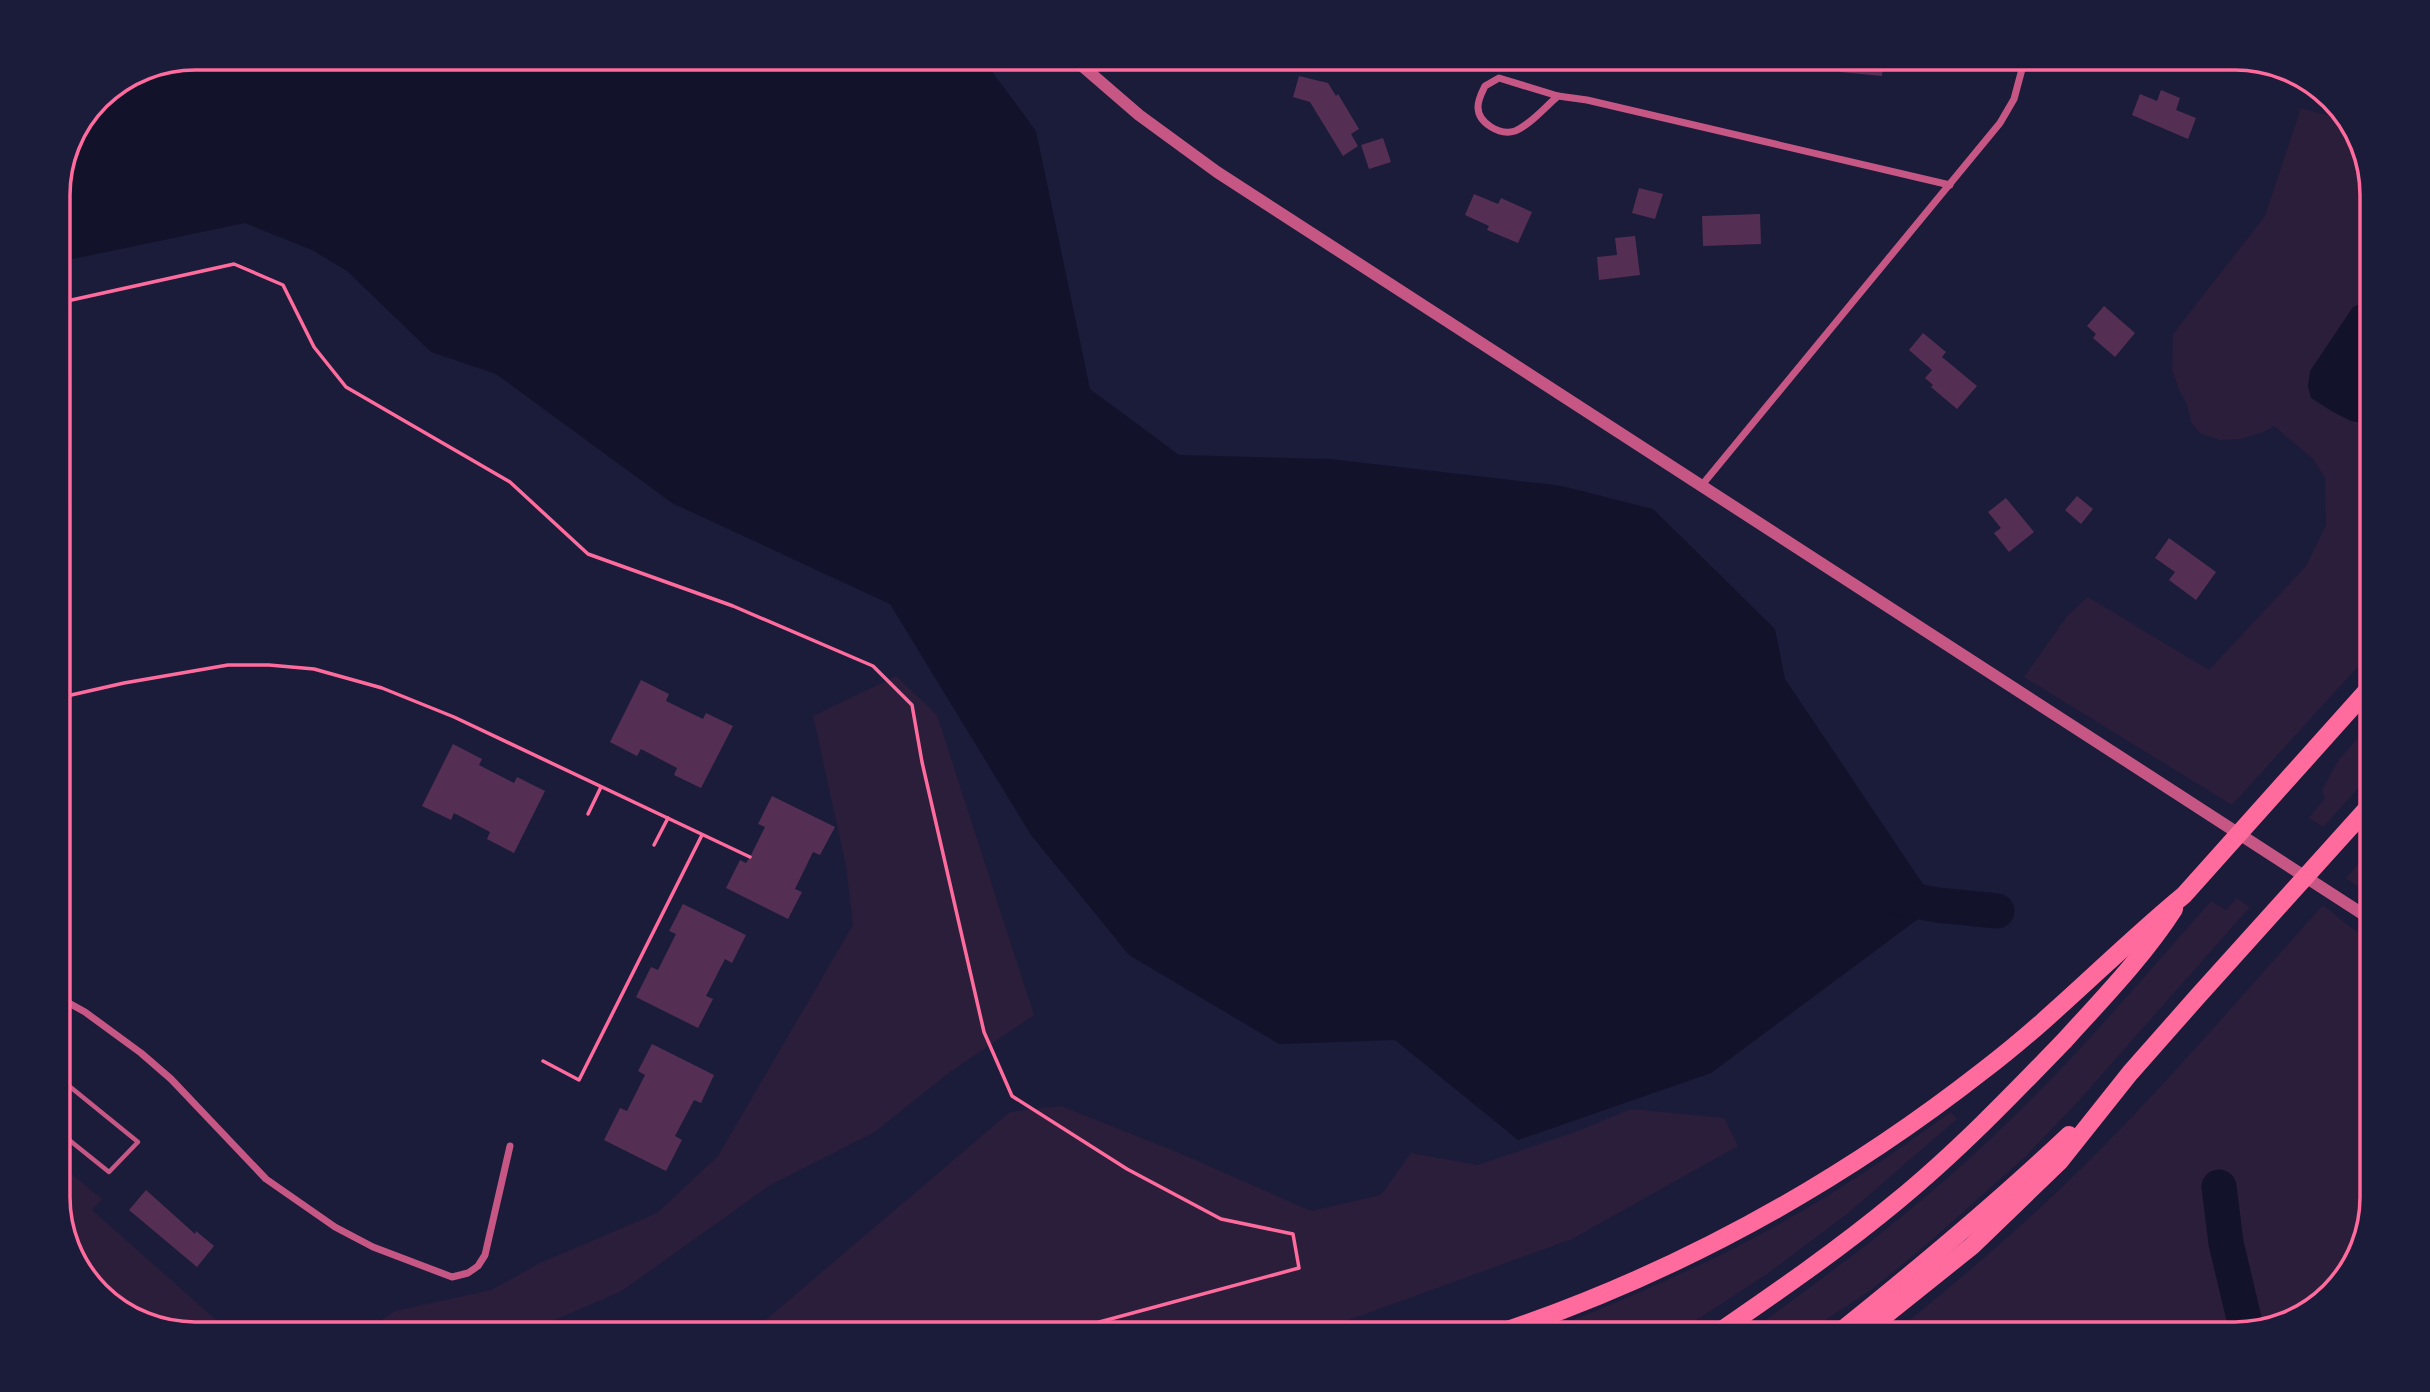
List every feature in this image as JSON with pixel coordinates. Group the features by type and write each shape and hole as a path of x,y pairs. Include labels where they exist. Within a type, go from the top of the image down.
{"highway":[{"path":"1733,1322 1897,1202 1966,1140 2034,1073 2157,936 2184,895 2360,698"},
{"path":"1878,1322 1972,1246 2060,1161 2115,1091 2360,817"},
{"path":"1530,1322 1594,1299 1667,1266 1766,1215 1844,1169 1984,1070 2073,996 2150,923 2184,895"},
{"path":"1852,1322 1941,1251 2006,1194 2115,1091"}],"street":[{"path":"1087,70 1139,116 1217,172 2360,912"},
{"path":"1702,485 2000,123 2014,99 2022,70"},
{"path":"1558,96 1522,127 1511,132 1504,132 1484,122 1478,106 1485,86 1499,78 1558,96 1587,100 1950,185"},
{"path":"70,1004 115,1034 170,1079 266,1179 335,1227 373,1248 452,1277 468,1273 478,1266 485,1255 510,1146"}],"lane":[{"path":"70,1087 138,1142 110,1172 70,1140"}],"path":[{"path":"70,300 234,264 283,285 314,347 346,387 510,482 588,554 733,606 873,666 912,705 925,776 984,1032 1012,1096 1127,1168 1221,1219 1293,1234 1299,1268 1099,1322"},
{"path":"70,695 228,665 269,665 314,670 382,688 454,717 750,857"},
{"path":"588,814 601,787"},
{"path":"654,845 668,818"},
{"path":"542,1061 579,1080 702,835"}],"shaded area":[{"path":"187,70 991,70 1036,131 1090,389 1179,455 1330,459 1562,486 1653,509 1775,629 1785,679 1937,905 1711,1073 1518,1140 1395,1040 1279,1044 1129,955 1031,835 890,604 672,503 496,374 431,352 347,271 312,250 245,223 70,259 70,187 74,163 83,140 101,113 126,91 163,74"},
{"path":"2301,108 2331,116 2350,147 2359,179 2360,307 2312,398 2351,421 2360,422 2360,664 2232,805 2024,677 2067,616 2088,597 2209,670 2306,566 2326,525 2325,478 2313,459 2274,426 2241,439 2219,440 2200,433 2191,422 2187,404 2172,370 2173,334 2265,216"},
{"path":"2360,304 2360,422 2351,421 2311,398 2308,386 2310,371 2353,307"},
{"path":"896,676 937,715 1034,1015 946,1075 875,1132 772,1184 620,1292 550,1322 379,1322 395,1311 491,1290 540,1263 657,1213 718,1156 853,925 846,866 813,716"},
{"path":"2360,736 2360,786 2323,827 2309,818 2325,798 2322,790 2338,761"},
{"path":"2360,862 2360,888 2346,878"},
{"path":"2237,898 2250,907 2074,1106 2026,1156 1926,1245 1871,1290 1822,1322 1762,1322 1913,1208 1976,1153 2111,1015 2211,901 2226,910"},
{"path":"2323,905 2360,934 2359,1213 2356,1229 2343,1259 2323,1285 2311,1296 2283,1312 2251,1321 1907,1322 2004,1241 2060,1189 2176,1070"},
{"path":"1061,1106 1177,1152 1311,1211 1381,1195 1411,1153 1478,1165 1575,1132 1631,1109 1724,1118 1738,1146 1572,1239 1343,1322 763,1322 1010,1112"},
{"path":"1951,1112 1957,1119 1847,1214 1767,1274 1693,1322 1567,1322 1713,1259 1814,1204"},
{"path":"70,1173 102,1199 92,1210 218,1322 163,1318 119,1296 96,1273 80,1245 72,1221"}],"building":[{"path":"1840,70 1883,70 1882,76"},
{"path":"1299,76 1328,83 1336,96 1338,94 1359,129 1351,134 1358,146 1343,156 1310,102 1293,97"},
{"path":"2161,90 2180,98 2176,110 2196,118 2188,139 2132,115 2140,94 2157,101"},
{"path":"1383,138 1391,162 1369,169 1361,145"},
{"path":"1639,188 1663,194 1655,219 1632,213"},
{"path":"1474,194 1498,204 1501,198 1532,212 1518,243 1487,230 1489,226 1465,215"},
{"path":"1760,214 1761,244 1703,246 1702,216"},
{"path":"1635,236 1640,275 1599,280 1597,257 1617,255 1615,238"},
{"path":"2104,306 2135,333 2115,357 2093,338 2096,334 2087,326"},
{"path":"1923,333 1946,352 1942,357 1977,386 1957,409 1931,387 1933,385 1925,378 1932,370 1909,350"},
{"path":"2077,496 2093,509 2081,524 2065,510"},
{"path":"2006,498 2034,532 2009,552 1994,533 2001,528 1988,512"},
{"path":"2169,538 2216,572 2196,600 2169,580 2175,572 2155,558"},
{"path":"641,680 669,694 666,701 703,719 706,713 733,726 701,788 674,775 677,768 641,749 637,756 610,742"},
{"path":"453,744 482,759 479,765 514,783 517,777 545,791 514,853 487,839 490,832 454,813 451,820 422,806"},
{"path":"772,796 835,827 820,855 813,852 795,889 802,892 788,919 726,888 740,860 746,863 750,857 765,827 758,824"},
{"path":"683,904 746,935 732,963 725,959 706,996 713,999 698,1028 636,997 651,967 658,970 676,934 669,931"},
{"path":"652,1044 714,1075 701,1103 694,1100 675,1136 682,1140 666,1171 604,1140 620,1108 627,1111 645,1075 638,1071"},
{"path":"146,1190 195,1234 196,1231 214,1246 197,1267 129,1210"}],"waterway":[{"path":"1890,896 1937,905 1997,911"},
{"path":"2219,1187 2226,1243 2245,1321"}]}
